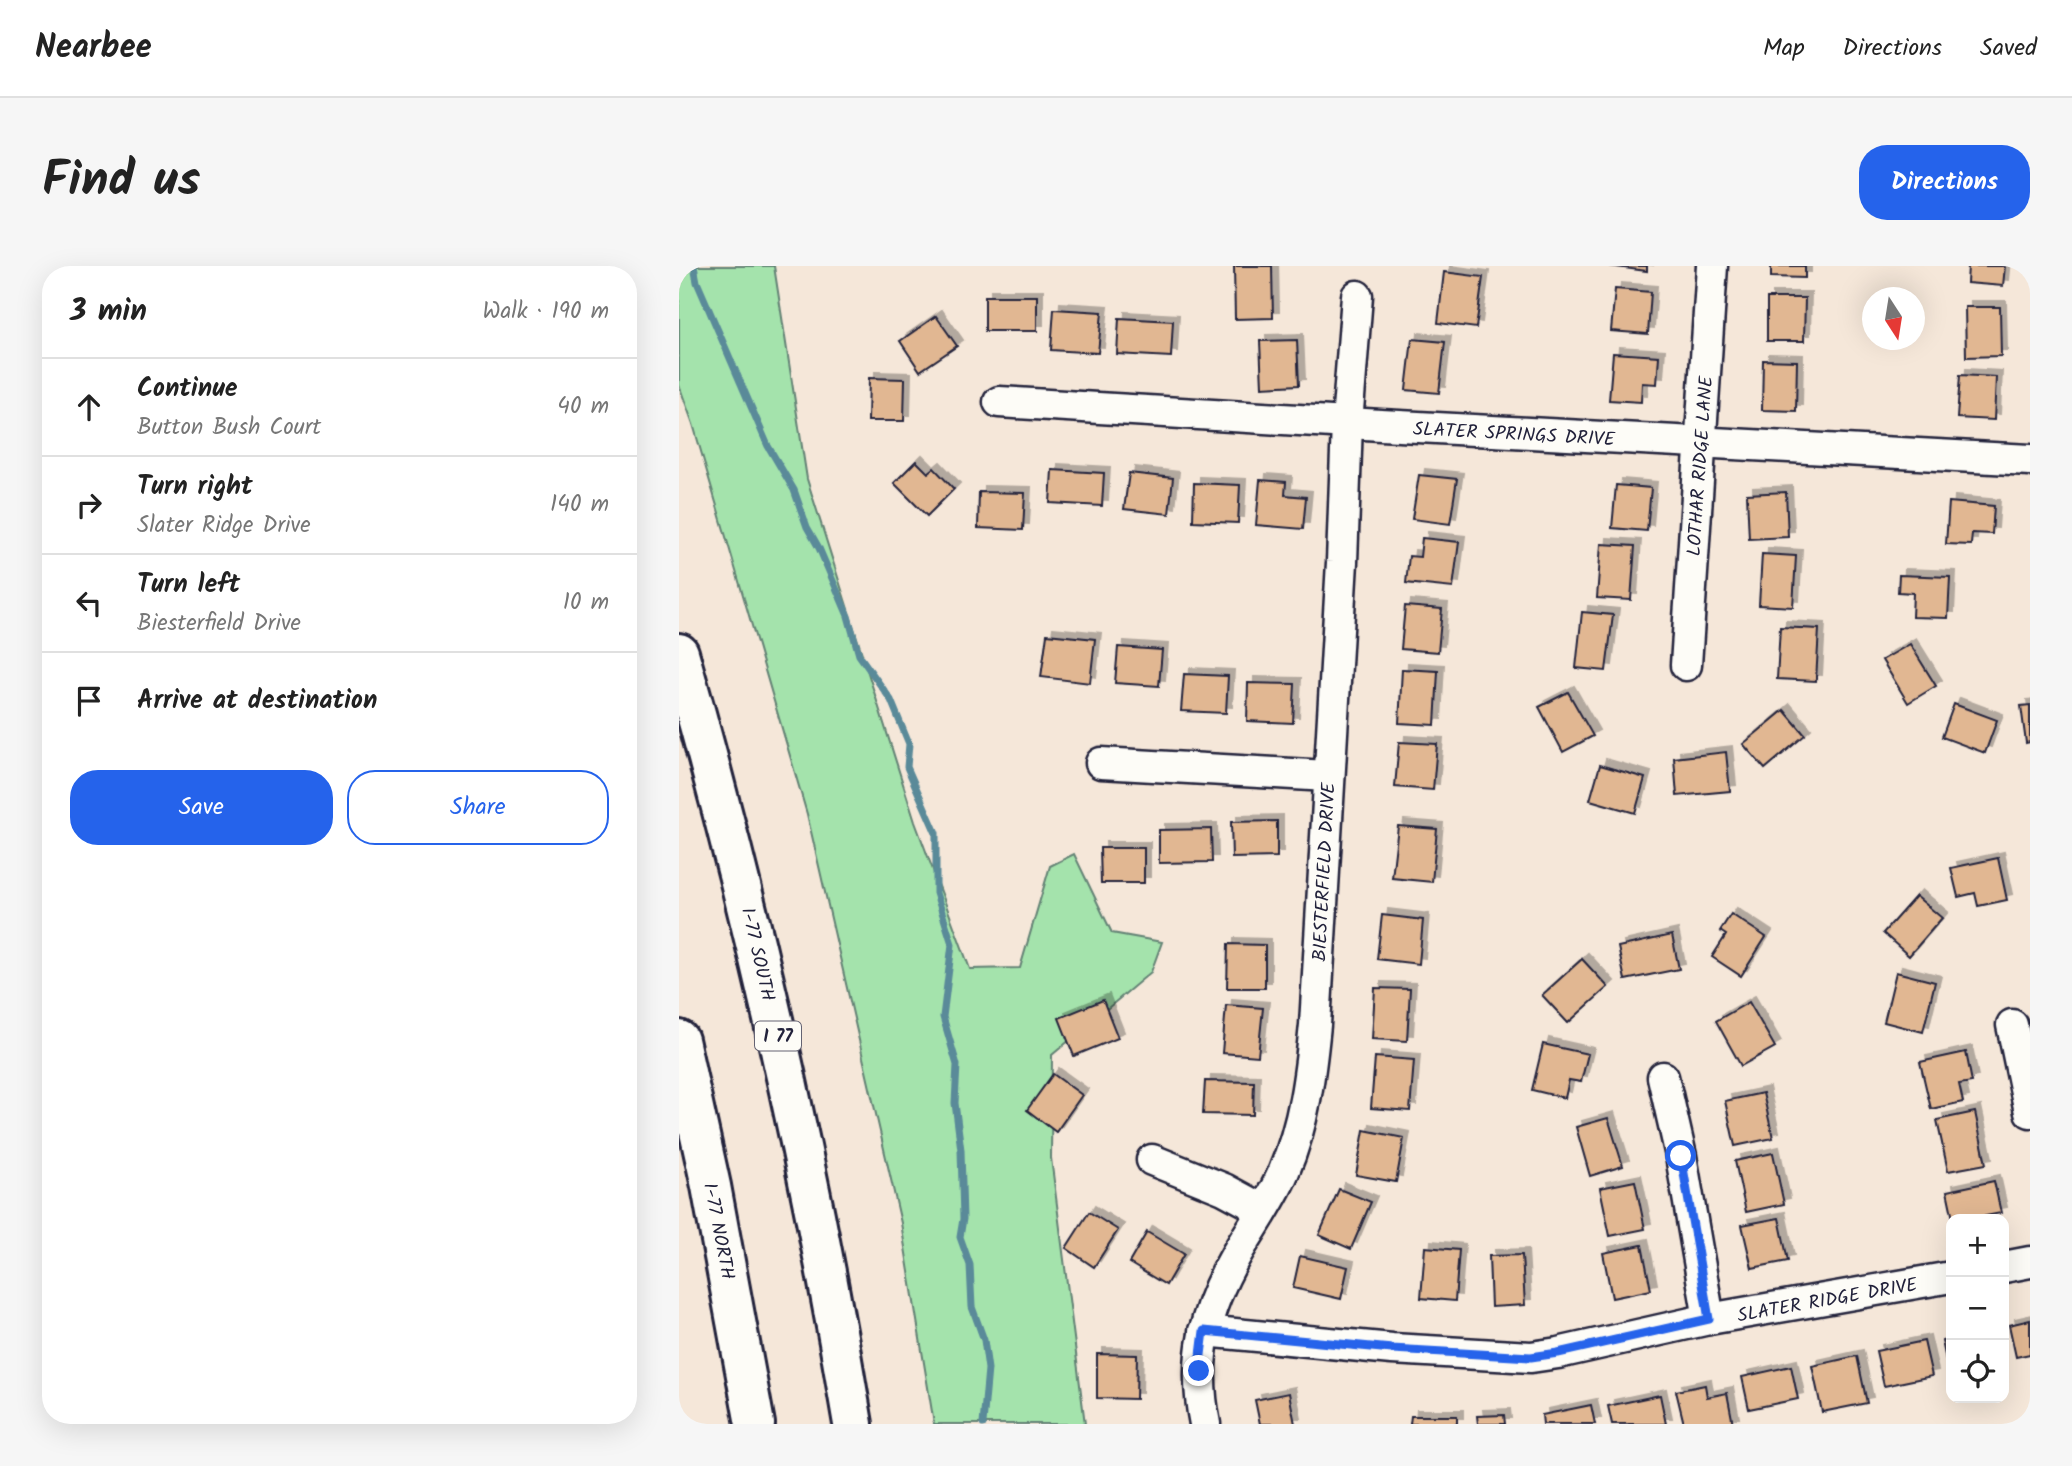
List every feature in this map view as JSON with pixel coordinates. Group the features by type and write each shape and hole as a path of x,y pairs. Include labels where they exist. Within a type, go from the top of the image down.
{"highway":[{"name":"I-77 SOUTH","path":"679,653 737,862 782,1051 824,1257 853,1424"},
{"name":"I-77 NORTH","path":"679,1040 711,1185 755,1424"}],"street":[{"name":"LOTHAR RIDGE LANE","path":"1686,665 1712,266"},
{"name":"BIESTERFIELD DRIVE","path":"1205,1424 1200,1399 1199,1371 1204,1331 1218,1289 1283,1173 1296,1140 1309,1084 1315,1025 1342,562 1347,423 1357,296"},
{"name":"SLATER SPRINGS DRIVE","path":"999,401 2030,460"},
{"path":"1101,764 1328,776"},
{"path":"2012,1025 2030,1112"},
{"path":"1663,1077 1681,1156 1709,1319"},
{"path":"1152,1160 1224,1189 1263,1210"},
{"path":"2009,1266 2030,1262"},
{"name":"SLATER RIDGE DRIVE","path":"1204,1331 1392,1349 1531,1357 1709,1319 1946,1279"}],"green space":[{"path":"679,266 774,266 807,479 915,822 970,969 1020,968 1050,866 1074,854 1112,933 1162,942 1151,972 1052,1055 1051,1158 1085,1424 934,1424 901,1223 807,814 693,424 679,385"}],"building":[{"path":"1234,266 1272,266 1273,318 1235,319"},
{"path":"1609,266 1647,266 1647,271"},
{"path":"1771,266 1805,266 1805,278 1771,277"},
{"path":"1968,266 2005,266 2003,286 1967,283"},
{"path":"1444,272 1483,277 1476,328 1438,323"},
{"path":"1615,289 1651,292 1648,334 1611,331"},
{"path":"985,296 1037,296 1037,331 985,331"},
{"path":"1767,298 1805,298 1804,341 1767,341"},
{"path":"1965,307 2000,307 2001,356 1966,357"},
{"path":"1054,309 1102,312 1098,353 1051,350"},
{"path":"936,316 957,346 920,371 900,341"},
{"path":"1119,318 1173,321 1171,357 1117,354"},
{"path":"1412,339 1445,342 1439,393 1406,390"},
{"path":"1297,340 1299,385 1262,387 1260,341"},
{"path":"1613,353 1659,356 1657,384 1642,383 1641,402 1609,400"},
{"path":"1763,360 1797,361 1796,411 1762,410"},
{"path":"1960,375 1996,377 1994,420 1957,418"},
{"path":"869,378 905,379 904,421 868,421"},
{"path":"916,461 928,473 934,468 954,489 927,516 894,483"},
{"path":"1052,470 1104,473 1102,506 1050,503"},
{"path":"1129,473 1173,478 1169,514 1124,509"},
{"path":"1419,475 1457,479 1450,524 1412,519"},
{"path":"1260,480 1286,482 1285,495 1306,497 1303,529 1256,525"},
{"path":"1194,483 1240,485 1238,523 1193,521"},
{"path":"1616,485 1651,488 1647,531 1612,528"},
{"path":"979,492 1025,493 1023,530 978,528"},
{"path":"1786,492 1788,537 1749,539 1747,494"},
{"path":"1949,502 1994,506 1992,534 1972,533 1971,545 1946,544"},
{"path":"1422,538 1459,542 1453,588 1406,583 1409,556 1420,557"},
{"path":"1601,544 1635,546 1631,600 1597,598"},
{"path":"1762,554 1796,556 1793,607 1759,605"},
{"path":"1899,575 1950,577 1948,618 1912,617 1913,593 1898,592"},
{"path":"1405,606 1442,609 1438,652 1401,649"},
{"path":"1582,612 1613,615 1606,671 1576,668"},
{"path":"1780,627 1819,629 1816,681 1777,679"},
{"path":"1047,634 1095,639 1090,683 1041,677"},
{"path":"1910,644 1936,686 1908,703 1882,660"},
{"path":"1118,647 1162,650 1159,686 1115,683"},
{"path":"1402,669 1438,671 1435,725 1399,723"},
{"path":"1184,674 1228,676 1226,713 1181,711"},
{"path":"1248,683 1295,684 1293,723 1247,721"},
{"path":"1568,692 1593,736 1563,752 1539,707"},
{"path":"1954,704 1997,720 1985,753 1942,737"},
{"path":"2030,705 2030,742 2026,743 2021,706"},
{"path":"1784,710 1805,735 1765,769 1743,744"},
{"path":"1399,742 1437,744 1433,790 1395,787"},
{"path":"1726,752 1730,791 1677,796 1674,758"},
{"path":"1600,765 1645,778 1635,813 1590,800"},
{"path":"1277,821 1277,857 1232,858 1231,822"},
{"path":"1398,826 1437,829 1432,882 1392,878"},
{"path":"1211,829 1212,862 1159,863 1159,830"},
{"path":"1100,848 1144,848 1144,883 1101,883"},
{"path":"1998,858 2007,900 1978,906 1975,893 1958,897 1951,868"},
{"path":"1916,896 1942,918 1909,956 1883,933"},
{"path":"1731,914 1766,937 1741,976 1712,957 1726,935 1720,931"},
{"path":"1382,915 1423,920 1419,964 1377,959"},
{"path":"1672,935 1679,969 1625,980 1618,947"},
{"path":"1228,944 1265,945 1265,988 1227,988"},
{"path":"1582,959 1608,987 1568,1023 1542,995"},
{"path":"1896,972 1935,982 1923,1032 1884,1022"},
{"path":"1375,988 1410,989 1407,1041 1372,1039"},
{"path":"1103,1000 1118,1038 1074,1056 1059,1018"},
{"path":"1749,1002 1775,1047 1741,1066 1716,1021"},
{"path":"1226,1005 1263,1008 1258,1056 1222,1053"},
{"path":"1543,1044 1588,1054 1581,1082 1569,1080 1565,1098 1532,1090"},
{"path":"1966,1052 1972,1082 1959,1084 1963,1102 1931,1109 1920,1062"},
{"path":"1375,1057 1414,1060 1410,1111 1371,1108"},
{"path":"1053,1074 1082,1095 1056,1132 1027,1110"},
{"path":"1205,1081 1254,1082 1253,1115 1203,1114"},
{"path":"1763,1093 1773,1138 1735,1146 1725,1101"},
{"path":"1975,1112 1986,1164 1948,1171 1937,1120"},
{"path":"1608,1118 1623,1166 1590,1176 1576,1127"},
{"path":"1364,1130 1404,1138 1396,1182 1356,1175"},
{"path":"1773,1153 1784,1204 1746,1212 1735,1161"},
{"path":"1635,1181 1645,1229 1610,1236 1600,1188"},
{"path":"1994,1181 2001,1213 1952,1214 1947,1191"},
{"path":"1339,1189 1371,1202 1351,1249 1319,1235"},
{"path":"1089,1212 1118,1230 1094,1267 1066,1248"},
{"path":"1779,1218 1788,1261 1752,1268 1742,1225"},
{"path":"1147,1232 1184,1254 1166,1285 1129,1263"},
{"path":"1642,1245 1651,1290 1612,1298 1603,1253"},
{"path":"1425,1247 1459,1250 1455,1301 1421,1298"},
{"path":"1522,1255 1525,1305 1491,1307 1489,1256"},
{"path":"1300,1256 1348,1267 1341,1299 1293,1288"},
{"path":"2030,1320 2030,1354 2016,1357 2009,1325"},
{"path":"1946,1340 1946,1360 1942,1341"},
{"path":"1924,1341 1932,1376 1884,1386 1876,1351"},
{"path":"1097,1354 1137,1355 1136,1399 1097,1398"},
{"path":"1857,1356 1867,1403 1822,1412 1812,1366"},
{"path":"1791,1366 1798,1399 1749,1409 1742,1377"},
{"path":"1705,1385 1707,1397 1727,1393 1733,1424 1684,1424 1676,1391"},
{"path":"1289,1393 1295,1424 1260,1424 1255,1400"},
{"path":"1660,1395 1666,1424 1612,1424 1608,1406"},
{"path":"1591,1405 1595,1424 1543,1424 1542,1415"},
{"path":"1504,1415 1505,1424 1478,1424 1477,1416"},
{"path":"1411,1416 1457,1416 1457,1424 1410,1424"}],"waterway":[{"path":"694,266 697,282 768,446 794,490 807,527 819,548 848,616 859,655 891,700 909,744 907,767 936,833 936,893 952,944 943,1017 957,1065 955,1103 961,1150 963,1219 960,1237 970,1265 972,1307 984,1340 988,1369 983,1424"}],"route":[{"path":"1199,1371 1204,1331 1392,1349 1531,1357 1709,1319 1681,1156"}]}
